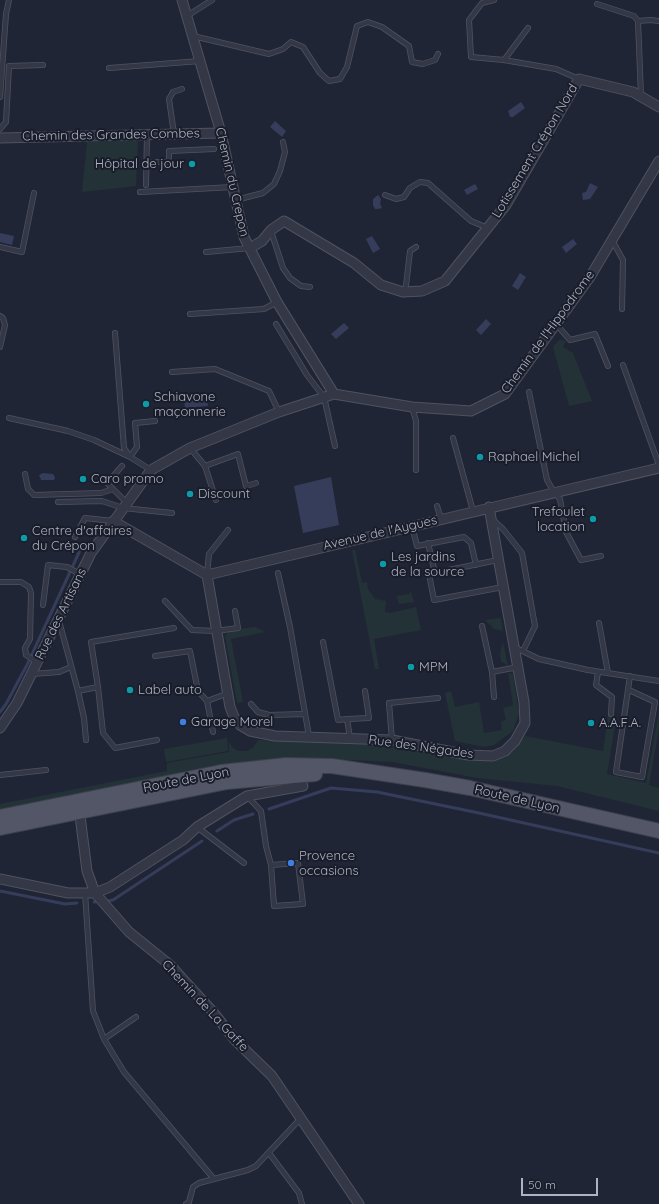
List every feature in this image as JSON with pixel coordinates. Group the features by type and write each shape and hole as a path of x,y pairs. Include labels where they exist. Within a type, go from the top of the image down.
{"main road":[{"name":"Route de Lyon","path":"0,828 79,807 250,768 286,765 332,766 470,788 659,831"},
{"name":"Route de Lyon","path":"0,817 79,807"}],"street":[{"name":"Chemin du Crepon","path":"182,0 221,132 244,237 277,302 334,394"},
{"name":"Lotissement Crépon Nord","path":"250,248 262,241 271,230 284,221 354,263 381,285 403,292 422,291 445,281 506,205 579,79 633,92 659,107"},
{"name":"Chemin des Grandes Combes","path":"1,133 174,134 221,132"},
{"name":"Chemin de l'Hippodrome","path":"334,394 412,407 471,411 505,394 590,277 659,161"},
{"name":"Rue des Artisans","path":"0,728 17,703 91,553 151,470 190,448 279,412 334,394"},
{"name":"Avenue de l'Aygues","path":"207,575 659,466"},
{"name":"Rue des Négades","path":"207,575 226,694 234,717 240,725 250,731 276,736 392,740 468,755 493,756 504,751 515,741 524,723 524,702 518,667 518,649 503,587 489,508"},
{"path":"113,521 207,575"},
{"path":"0,879 68,893 95,893 110,887 182,840 197,826 247,796 303,786"},
{"name":"Chemin de La Gaffe","path":"79,807 87,871 95,893 129,932 170,965 213,1012 235,1040 272,1076 358,1204"}],"lane":[{"path":"0,97 6,14 9,0"},
{"path":"187,16 212,0"},
{"path":"494,0 482,3 469,20 471,57 504,60 556,69 579,79"},
{"path":"598,4 634,16 638,21 641,96"},
{"path":"638,21 659,21"},
{"path":"193,36 269,54 283,49 291,42 303,47 320,72 329,81 340,79 347,67 357,26 368,22 382,27 409,46 412,62 423,64 434,60 438,54"},
{"path":"504,60 528,28"},
{"path":"109,68 200,61"},
{"path":"1,133 6,122 9,66 42,65"},
{"path":"174,134 169,99 173,92 182,89"},
{"path":"146,185 148,134"},
{"path":"236,200 263,193 274,184 280,171 284,152 283,142"},
{"path":"147,162 169,162 169,151 214,149"},
{"path":"385,195 396,199 404,197 410,188 420,182 428,183 471,221 488,228"},
{"path":"140,192 233,187"},
{"path":"0,247 22,252 34,193"},
{"path":"271,230 283,268 290,278 301,286 310,287"},
{"path":"612,240 623,260 622,309"},
{"path":"403,292 406,286 410,251 416,247"},
{"path":"206,252 250,248"},
{"path":"190,314 264,309 277,302"},
{"path":"0,316 3,318 5,325 0,346"},
{"path":"276,324 307,375 324,397 335,446"},
{"path":"556,324 570,340 595,334 608,366"},
{"path":"115,333 124,448 130,457"},
{"path":"623,365 659,466"},
{"path":"172,372 214,369 269,391 279,412"},
{"path":"529,392 548,480 554,492 560,499 566,532 581,560 601,556"},
{"path":"412,407 416,421 416,470"},
{"path":"9,418 68,431 94,440 130,457 151,470"},
{"path":"130,457 137,447 135,423 155,421"},
{"path":"453,438 473,511"},
{"path":"190,448 204,466 216,500"},
{"path":"204,466 238,454 246,486 256,483"},
{"path":"122,466 107,483 125,506"},
{"path":"25,474 28,490 34,495 101,493 112,489"},
{"path":"58,502 102,501 172,513"},
{"path":"437,506 441,519"},
{"path":"75,537 86,518 113,521"},
{"path":"491,518 503,529 522,554 535,626 518,649 539,659 598,672 659,681"},
{"path":"412,526 417,546 464,537 471,543 476,565"},
{"path":"207,575 209,554 228,530"},
{"path":"428,543 435,573"},
{"path":"498,560 429,574 434,600 503,587"},
{"path":"43,605 48,565 67,567 80,574"},
{"path":"278,573 290,627 309,736"},
{"path":"0,582 21,582 29,587 30,639 25,648 26,655 37,662"},
{"path":"165,601 192,630 216,631 238,628 235,611"},
{"path":"58,618 78,690 84,718 86,740"},
{"path":"600,623 608,673"},
{"path":"482,626 492,672 494,697"},
{"path":"157,740 115,748 103,733 98,687 90,642 174,628"},
{"path":"323,642 338,720 369,718 365,691"},
{"path":"155,656 190,651 198,691 207,702 212,732"},
{"path":"32,674 59,672 71,667"},
{"path":"492,672 518,667"},
{"path":"598,672 596,685 612,697 611,714"},
{"path":"629,690 655,702 642,778 616,772 630,676"},
{"path":"78,690 98,687"},
{"path":"207,702 226,694"},
{"path":"392,740 389,703 438,698"},
{"path":"251,704 258,712 269,715 305,714"},
{"path":"347,719 350,738"},
{"path":"0,775 46,770"},
{"path":"247,796 261,811 266,846 271,866 274,906 302,904 298,863 271,866"},
{"path":"197,826 244,863"},
{"path":"85,893 93,1011 104,1039 124,1072 214,1179"},
{"path":"104,1039 136,1017"},
{"path":"188,1203 193,1187 214,1179 252,1169 301,1118"},
{"path":"269,1153 299,1193 302,1204"}],"shaded area":[{"path":"138,140 136,186 82,192 87,142"},
{"path":"559,340 566,341 563,347 573,353 592,401 569,406 553,347"},
{"path":"352,550 355,550 362,583 367,582 368,589 375,599 386,601 385,612 390,613 416,607 421,630 374,639 379,669 375,669"},
{"path":"411,591 414,602 399,604 396,596 409,594"},
{"path":"501,618 503,631 494,629 485,620"},
{"path":"255,627 265,632 231,639 243,702 237,703 225,636 231,630"},
{"path":"503,642 508,666 501,661 500,653"},
{"path":"508,673 513,674 519,713 513,731 494,745 484,747 455,741 445,693 451,691 455,707 479,702 484,733 502,730 501,722 506,720 503,708 513,705"},
{"path":"659,712 659,729 649,785 659,788 659,811 557,786 477,778 393,762 305,758 254,761 0,811 0,804 167,771 167,763 229,752 229,742 232,747 238,751 247,751 253,748 258,740 325,741 379,745 476,761 501,758 513,752 525,736 603,751 608,716 616,719 607,774 646,783"},
{"path":"227,738 228,751 166,762 164,749"}],"water":[{"path":"521,102 525,108 513,117 510,117 508,111"},
{"path":"275,121 286,131 282,137 270,127"},
{"path":"590,183 598,187 590,199 583,200 582,193 586,192"},
{"path":"475,184 478,189 467,195 464,190"},
{"path":"378,195 381,199 380,204 382,208 375,209 373,199"},
{"path":"0,233 14,236 12,245 0,242"},
{"path":"372,236 380,249 373,253 366,239"},
{"path":"573,239 577,244 566,253 562,247"},
{"path":"520,273 526,277 518,290 512,286"},
{"path":"486,319 491,324 481,335 476,330"},
{"path":"344,323 349,328 336,339 331,334"},
{"path":"207,399 208,406 185,408 184,401"},
{"path":"43,473 53,474 55,477 54,480 41,480 39,475"},
{"path":"331,477 339,525 303,533 294,486"}],"waterway":[{"path":"0,712 6,704 28,663 82,546"},
{"path":"269,809 331,788 377,792 659,853"},
{"path":"217,831 234,820 253,814"},
{"path":"107,901 113,900 202,841"},
{"path":"0,891 65,904 77,903"}],"place":[{"name":"Hôpital de jour","path":"192,164"},
{"name":"Schiavone maçonnerie","path":"146,404"},
{"name":"Raphael Michel","path":"480,457"},
{"name":"Caro promo","path":"83,479"},
{"name":"Discount","path":"190,494"},
{"name":"Trefoulet location","path":"593,519"},
{"name":"Centre d'affaires du Crépon","path":"24,538"},
{"name":"Les jardins de la source","path":"383,564"},
{"name":"MPM","path":"411,667"},
{"name":"Label auto","path":"130,690"},
{"name":"Garage Morel","path":"183,722"},
{"name":"A.A.F.A.","path":"591,723"},
{"name":"Provence occasions","path":"291,863"}]}
